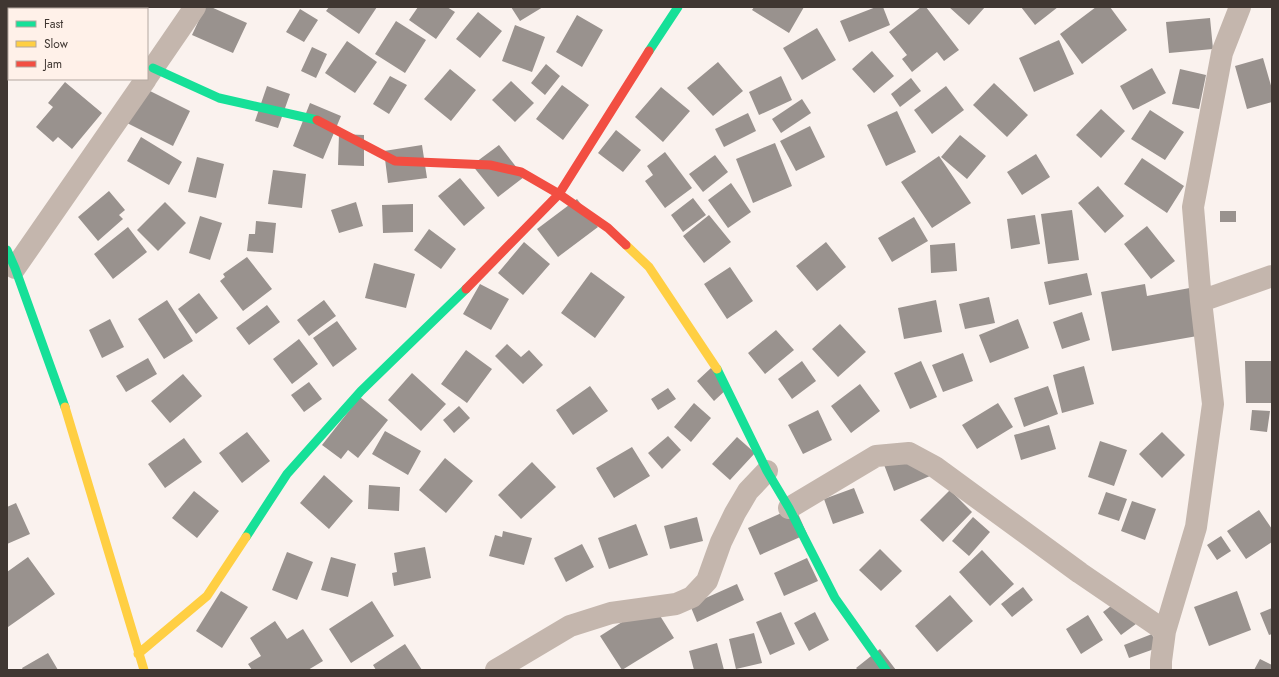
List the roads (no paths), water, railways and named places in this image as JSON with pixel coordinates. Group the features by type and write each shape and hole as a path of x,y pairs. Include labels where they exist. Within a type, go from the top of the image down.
{"street":[{"path":"195,7 149,75 219,98 318,120 395,161 490,165 521,172 559,194 608,228 648,267 718,370 767,471 835,598 886,670"},
{"path":"138,654 207,596 288,474 361,391 480,276 559,194 635,72 678,7"},
{"path":"1161,670 1165,631 1196,527 1213,404 1201,301 1193,207 1222,53 1240,7"},
{"path":"144,670 63,400 11,259 145,80"},
{"path":"1201,301 1272,276"},
{"path":"788,508 876,456 908,453 935,467 1080,573 1165,631"},
{"path":"496,670 570,626 611,613 676,604 692,597 707,581 721,542 735,512 748,491 767,471"}]}
